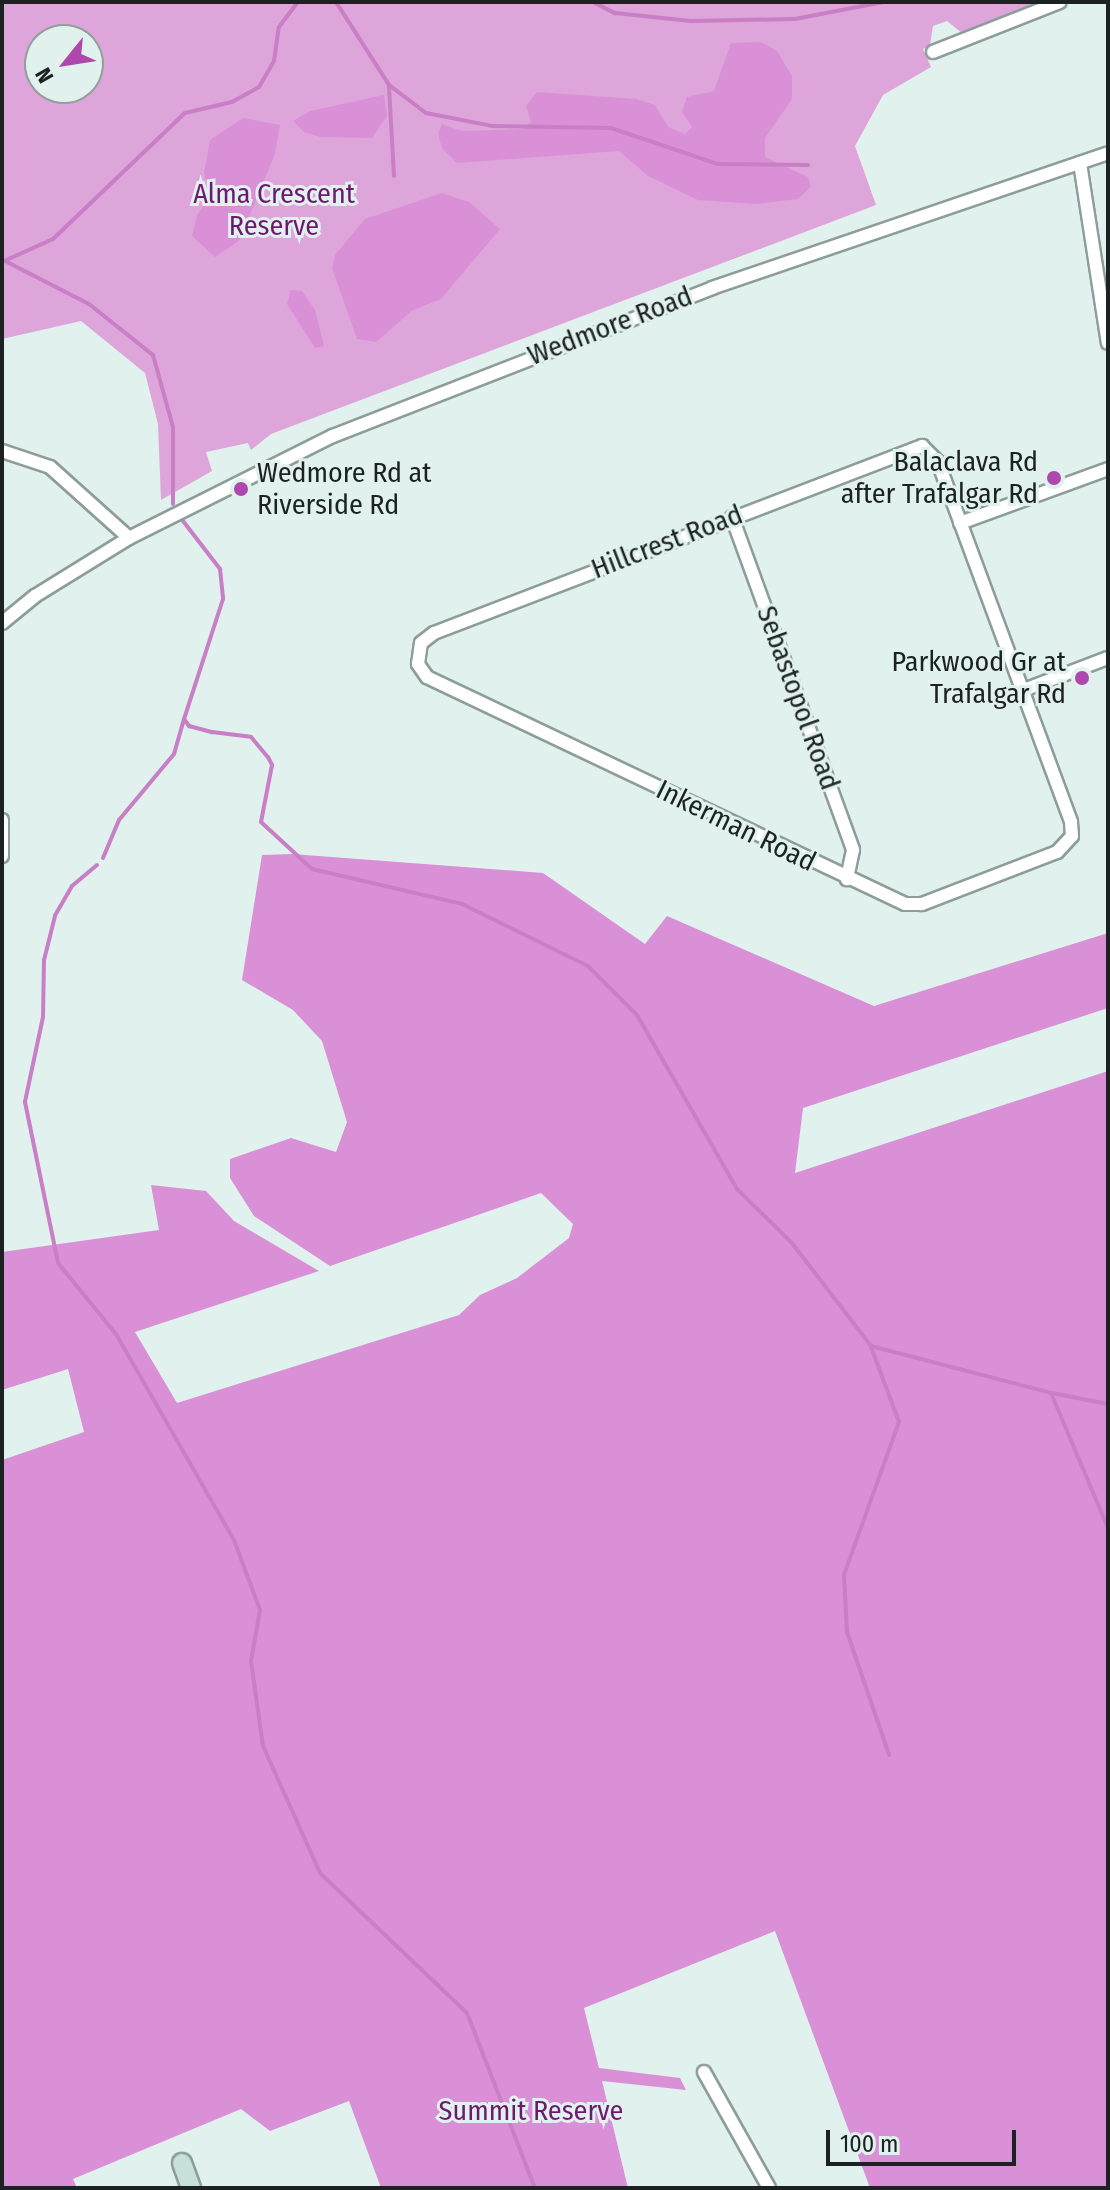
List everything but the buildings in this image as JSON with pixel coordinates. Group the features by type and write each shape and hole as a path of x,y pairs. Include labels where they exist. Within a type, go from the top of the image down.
{"street":[{"path":"933,52 1060,2"},
{"name":"Wedmore Road","path":"2,623 129,538 294,453 449,387 712,288 1108,153"},
{"path":"1080,163 1108,343"},
{"name":"Hillcrest Road","path":"416,657 421,643 434,633 917,447 930,450 960,523"},
{"path":"2,451 50,467 129,538"},
{"path":"1108,469 960,523 1021,691 1108,658"},
{"name":"Sebastopol Road","path":"732,517 853,850 847,879"},
{"name":"Inkerman Road","path":"416,657 427,677 847,879 913,905 1057,852 1070,840 1071,822 1021,691"},
{"path":"2,820 2,856"},
{"path":"704,2072 769,2188"},
{"path":"182,2163 191,2188"}],"green space":[{"name":"Alma Crescent Reserve","path":"2,2 1037,2 962,33 947,21 933,26 930,45 923,49 931,67 883,95 855,146 876,205 271,434 251,450 248,443 206,452 212,471 161,500 158,424 145,373 81,321 2,339"},
{"path":"761,42 777,51 792,76 792,99 765,138 765,157 808,177 811,186 798,199 756,204 698,200 648,176 619,151 457,163 442,148 438,134 442,124 462,131 522,129 531,122 526,106 537,92 636,99 655,105 668,127 685,134 692,127 682,112 687,97 714,91 731,43"},
{"path":"384,95 387,116 372,138 320,137 304,132 293,121 310,111"},
{"path":"243,118 280,125 275,154 239,241 215,257 192,236 197,215 210,197 204,173 210,140"},
{"path":"442,193 469,202 500,229 441,299 413,310 376,342 357,339 332,268 335,255 365,219"},
{"path":"291,290 302,291 315,310 324,346 315,348 287,304"},
{"name":"Summit Reserve","path":"292,854 543,873 645,944 667,916 874,1006 1108,933 1108,1008 803,1108 795,1173 1108,1071 1108,2188 870,2188 775,1931 584,2008 599,2068 680,2078 686,2090 602,2081 628,2188 381,2188 349,2101 270,2131 241,2109 73,2179 77,2188 2,2188 2,1460 84,1432 68,1369 2,1390 2,1252 159,1230 151,1185 206,1191 234,1221 319,1271 135,1332 177,1403 459,1315 480,1295 517,1278 569,1238 573,1224 541,1193 330,1266 254,1216 230,1178 230,1159 291,1138 336,1152 347,1122 322,1041 293,1010 242,980 262,855"}],"waterway":[{"path":"2,262 53,239 185,113 232,102 259,87 274,61 279,27 298,2"},
{"path":"336,2 389,85 426,113 492,126 611,128 718,164 808,165"},
{"path":"593,2 615,13 691,21 795,19 883,2"},
{"path":"389,87 394,176"},
{"path":"7,262 89,304 153,355 173,427 173,504"},
{"path":"183,521 220,569 223,599 184,719 189,726 251,737 268,757 272,765 261,822 312,869 462,904 588,966 637,1015 737,1189 792,1243 871,1346 1051,1393 1108,1528"},
{"path":"103,858 119,820 174,754 184,719"},
{"path":"97,865 72,886 55,916 44,960 43,1017 25,1102 58,1263 116,1334 234,1540 260,1610 251,1661 263,1746 320,1873 467,2013 535,2188"},
{"path":"871,1347 899,1422 844,1575 847,1632 889,1755"},
{"path":"1052,1393 1108,1404"}],"place":[{"name":"Balaclava Rd after Trafalgar Rd","path":"1054,478"},
{"name":"Wedmore Rd at Riverside Rd","path":"241,489"},
{"name":"Parkwood Gr at Trafalgar Rd","path":"1082,678"}]}
